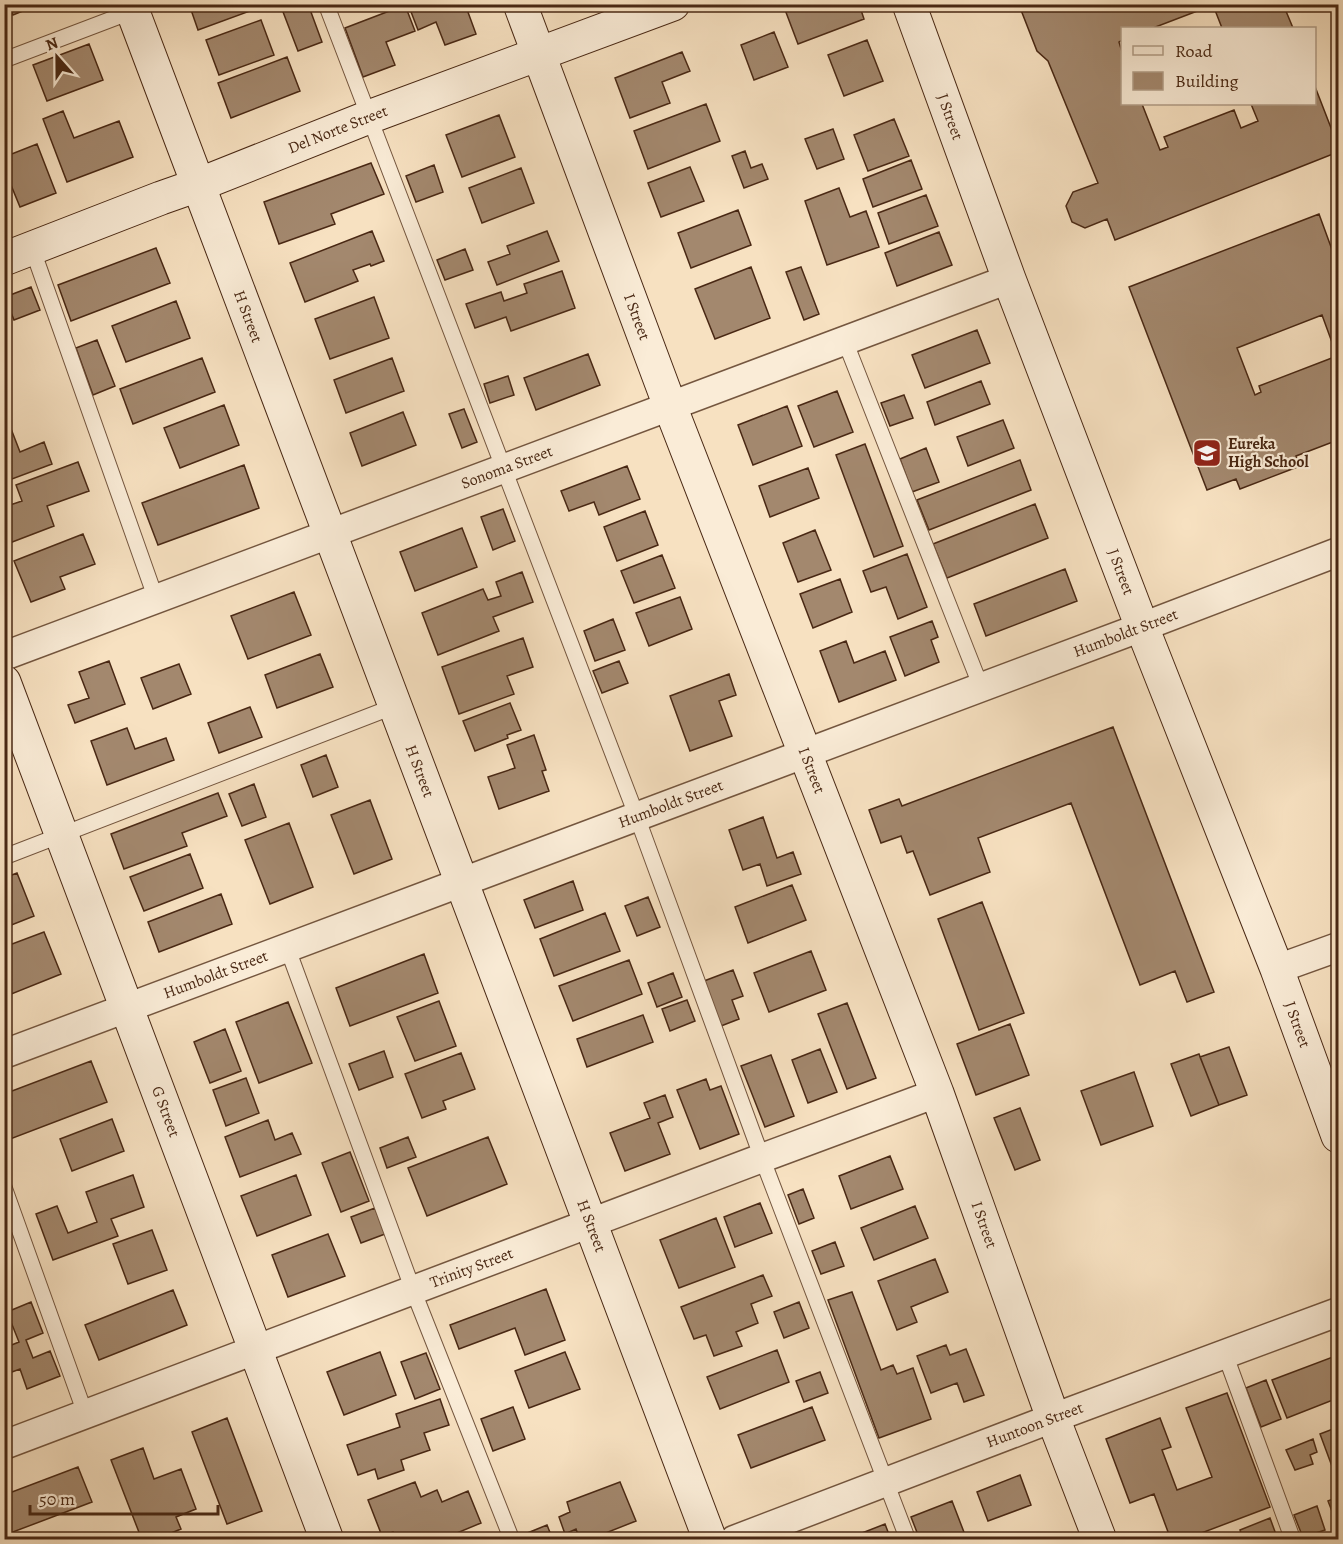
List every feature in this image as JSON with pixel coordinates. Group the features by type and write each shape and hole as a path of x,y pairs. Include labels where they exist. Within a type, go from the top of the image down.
{"main road":[{"name":"I Street","path":"520,4 670,406 937,1093 1053,1418 1100,1539"},
{"name":"Del Norte Street","path":"18,253 369,117 673,4"},
{"name":"J Street","path":"909,4 1009,279 1142,627 1277,969 1338,1133"},
{"name":"H Street","path":"131,8 710,1539"},
{"name":"G Street","path":"4,682 327,1539"}],"street":[{"name":"Sonoma Street","path":"4,656 1009,279"},
{"name":"Humboldt Street","path":"4,1054 1338,552"},
{"path":"1277,969 1338,947"},
{"name":"Trinity Street","path":"4,1445 937,1093"},
{"name":"Huntoon Street","path":"734,1539 1338,1312"}],"lane":[{"path":"326,4 637,817 762,1158 908,1539"},
{"path":"4,60 131,8"},
{"path":"18,253 156,599"},
{"path":"845,341 981,687"},
{"path":"4,857 395,706"},
{"path":"287,947 413,1290 512,1539"},
{"path":"4,1187 85,1413"},
{"path":"1225,1354 1293,1539"}],"building":[{"path":"9,4 40,4 13,15"},
{"path":"189,4 257,4 258,8 198,30"},
{"path":"280,4 308,4 322,42 298,51"},
{"path":"408,4 465,4 476,34 445,45 436,22 418,30"},
{"path":"789,4 859,4 864,19 798,44 784,7"},
{"path":"1021,4 1283,4 1293,27 1222,27 1213,5 1156,27 1121,27 1121,41 1119,42 1121,105 1142,105 1160,150 1168,147 1164,137 1234,110 1241,128 1258,121 1251,105 1316,105 1316,89 1338,146 1338,152 1115,240 1107,219 1085,228 1072,222 1066,206 1073,192 1098,183 1048,61 1037,51 1021,10"},
{"path":"405,5 415,31 386,42 395,65 363,77 345,28"},
{"path":"261,20 274,55 219,75 206,40"},
{"path":"774,32 788,67 754,80 741,45"},
{"path":"867,40 883,81 844,96 828,55"},
{"path":"89,44 103,80 47,101 33,65"},
{"path":"682,52 690,71 662,82 670,103 630,118 615,78"},
{"path":"287,57 300,91 231,118 218,83"},
{"path":"706,104 720,141 648,169 634,131"},
{"path":"63,111 74,138 119,121 133,157 67,182 43,119"},
{"path":"499,115 515,157 462,177 446,135"},
{"path":"894,119 909,156 868,171 854,135"},
{"path":"833,129 844,159 817,169 805,139"},
{"path":"37,144 56,193 20,207 4,168 4,157"},
{"path":"745,151 751,168 762,164 768,179 744,188 732,156"},
{"path":"911,160 922,189 873,207 863,179"},
{"path":"371,163 384,194 331,214 335,224 279,244 264,202"},
{"path":"434,165 443,192 416,202 406,176"},
{"path":"690,167 704,201 661,217 648,183"},
{"path":"521,168 534,203 482,223 469,188"},
{"path":"839,188 850,217 866,211 879,247 827,265 805,201"},
{"path":"926,195 938,226 889,244 878,213"},
{"path":"738,210 751,245 691,268 678,233"},
{"path":"1319,214 1338,266 1338,440 1296,456 1300,466 1240,489 1236,479 1207,490 1129,287","holes":["1322,315 1337,356 1259,386 1261,392 1255,395 1237,348"]},
{"path":"372,231 384,261 353,270 358,281 305,302 290,263"},
{"path":"547,231 559,261 497,285 488,262 510,254 507,246"},
{"path":"939,232 952,265 897,286 885,253"},
{"path":"156,248 170,283 71,321 58,285"},
{"path":"465,249 473,270 445,280 437,260"},
{"path":"751,267 770,318 715,339 695,289"},
{"path":"801,267 819,314 804,320 786,272"},
{"path":"562,271 575,308 511,331 506,317 475,328 466,304 501,292 504,301 527,293 524,284"},
{"path":"31,287 40,310 14,320 5,297"},
{"path":"374,297 389,338 330,359 315,319"},
{"path":"176,301 190,338 126,362 112,326"},
{"path":"977,330 990,363 925,388 912,355"},
{"path":"97,340 115,386 93,395 76,348"},
{"path":"588,354 600,385 536,410 524,378"},
{"path":"202,358 215,392 133,424 120,389"},
{"path":"392,358 404,391 346,413 334,380"},
{"path":"508,376 514,395 490,403 484,384"},
{"path":"981,381 990,404 935,425 927,402"},
{"path":"837,391 853,432 814,447 798,406"},
{"path":"904,395 913,418 890,426 881,403"},
{"path":"224,405 239,445 180,468 164,428"},
{"path":"787,406 802,446 753,465 738,425"},
{"path":"464,409 477,442 462,448 449,414"},
{"path":"403,412 416,445 362,466 350,433"},
{"path":"1003,420 1014,448 968,466 957,437"},
{"path":"8,421 20,452 44,442 52,464 4,482 4,422"},
{"path":"865,444 903,546 874,557 836,455"},
{"path":"926,448 939,482 912,492 900,459"},
{"path":"1020,460 1031,490 929,530 917,500"},
{"path":"78,462 89,491 47,506 54,526 7,544 4,537 4,507 22,501 16,485"},
{"path":"244,465 259,508 158,545 142,503"},
{"path":"627,466 640,499 599,515 594,502 569,511 561,491"},
{"path":"808,468 819,498 770,517 759,486"},
{"path":"1035,504 1048,538 947,578 933,544"},
{"path":"503,509 515,541 493,550 481,517"},
{"path":"645,511 658,545 617,561 604,527"},
{"path":"462,528 477,567 415,591 400,552"},
{"path":"815,530 831,570 798,582 783,543"},
{"path":"83,534 95,564 60,577 65,589 31,602 14,561"},
{"path":"907,554 927,607 898,619 886,587 871,592 863,571"},
{"path":"662,555 675,588 634,603 621,571"},
{"path":"1065,569 1077,601 986,636 974,604"},
{"path":"522,572 533,602 493,617 499,631 438,655 422,613 483,589 488,600 501,596 496,582"},
{"path":"840,579 852,612 813,628 800,594"},
{"path":"294,592 311,635 248,659 231,616"},
{"path":"680,597 692,629 649,646 636,613"},
{"path":"613,619 625,650 595,661 584,631"},
{"path":"932,621 938,637 931,640 939,662 905,676 890,637"},
{"path":"523,638 533,667 507,676 514,694 459,714 442,667"},
{"path":"846,641 854,663 885,651 896,680 839,702 820,651"},
{"path":"320,654 333,687 277,708 265,675"},
{"path":"109,661 125,704 75,723 68,705 89,698 79,672"},
{"path":"619,661 628,683 602,693 593,671"},
{"path":"179,664 191,694 153,709 141,678"},
{"path":"729,674 736,695 719,701 732,736 690,751 670,696"},
{"path":"510,703 521,730 507,735 508,738 475,751 463,721"},
{"path":"250,707 262,737 219,753 208,723"},
{"path":"1113,727 1214,992 1187,1002 1175,971 1140,985 1071,803 978,838 990,872 930,895 913,851 907,853 901,836 881,843 869,810 899,799 902,806"},
{"path":"127,728 135,749 166,738 174,760 107,785 91,741"},
{"path":"534,735 546,770 542,771 549,791 499,809 488,777 515,768 507,745"},
{"path":"326,755 338,787 313,797 301,765"},
{"path":"254,784 266,817 242,826 229,794"},
{"path":"218,793 227,816 182,833 187,846 124,869 111,834"},
{"path":"370,800 392,859 354,874 331,815"},
{"path":"763,817 777,858 793,852 801,874 767,886 760,864 743,870 729,830"},
{"path":"289,823 313,887 270,904 245,840"},
{"path":"190,854 203,888 144,911 130,877"},
{"path":"17,873 34,916 4,928 4,878"},
{"path":"573,881 583,910 535,928 524,900"},
{"path":"792,885 806,920 748,943 735,907"},
{"path":"221,894 232,924 159,952 148,922"},
{"path":"648,897 660,927 637,936 625,906"},
{"path":"982,902 1024,1013 979,1030 938,919"},
{"path":"605,913 620,951 554,976 540,939"},
{"path":"44,932 61,974 4,997 4,947"},
{"path":"811,951 826,990 769,1012 754,973"},
{"path":"424,954 438,993 350,1026 336,988"},
{"path":"629,960 642,994 573,1021 559,986"},
{"path":"733,970 743,996 732,1000 739,1019 721,1026 704,981"},
{"path":"673,973 682,997 657,1007 648,983"},
{"path":"687,1000 695,1021 670,1031 662,1009"},
{"path":"439,1001 456,1046 415,1061 397,1017"},
{"path":"288,1002 312,1063 259,1083 236,1022"},
{"path":"847,1003 876,1078 847,1089 818,1014"},
{"path":"643,1015 653,1042 587,1067 577,1039"},
{"path":"1010,1024 1029,1075 976,1095 957,1044"},
{"path":"225,1029 241,1071 210,1083 194,1042"},
{"path":"1229,1047 1247,1095 1219,1105 1200,1057"},
{"path":"820,1049 837,1092 808,1103 792,1060"},
{"path":"384,1051 393,1077 359,1090 349,1064"},
{"path":"461,1053 475,1089 443,1101 446,1109 422,1118 405,1074"},
{"path":"1199,1054 1219,1105 1191,1116 1171,1064"},
{"path":"771,1055 794,1116 765,1127 741,1066"},
{"path":"91,1061 107,1102 5,1141 4,1094"},
{"path":"1134,1072 1153,1126 1101,1145 1081,1091"},
{"path":"246,1078 259,1113 226,1126 213,1090"},
{"path":"706,1079 710,1090 721,1086 739,1134 700,1149 677,1090"},
{"path":"665,1095 673,1117 658,1123 670,1154 625,1171 610,1133 650,1118 644,1103"},
{"path":"1020,1108 1040,1160 1015,1170 994,1118"},
{"path":"112,1119 124,1151 72,1171 60,1139"},
{"path":"268,1120 275,1140 292,1133 301,1154 240,1177 225,1137"},
{"path":"408,1137 416,1157 387,1168 380,1148"},
{"path":"488,1137 507,1184 427,1216 408,1168"},
{"path":"350,1152 369,1201 341,1212 322,1163"},
{"path":"890,1156 903,1189 851,1209 839,1176"},
{"path":"133,1175 144,1207 111,1219 118,1236 53,1260 36,1214 57,1206 68,1233 97,1222 86,1192"},
{"path":"296,1175 311,1215 257,1236 241,1196"},
{"path":"803,1189 814,1218 799,1224 788,1195"},
{"path":"760,1203 772,1233 735,1247 724,1217"},
{"path":"915,1206 928,1238 874,1260 861,1228"},
{"path":"375,1208 385,1234 361,1243 351,1217"},
{"path":"716,1218 735,1267 679,1288 660,1240"},
{"path":"152,1230 167,1270 128,1284 113,1244"},
{"path":"328,1234 345,1276 288,1297 272,1255"},
{"path":"835,1242 844,1266 821,1274 812,1251"},
{"path":"935,1259 948,1292 911,1307 917,1322 897,1330 878,1281"},
{"path":"763,1275 772,1296 751,1304 758,1323 736,1332 742,1346 714,1356 706,1335 694,1339 681,1307"},
{"path":"546,1289 565,1340 525,1355 515,1328 459,1349 450,1325"},
{"path":"173,1290 187,1325 99,1360 85,1325"},
{"path":"852,1292 881,1370 893,1365 897,1374 913,1368 931,1419 879,1438 828,1300"},
{"path":"31,1302 43,1333 26,1340 33,1358 50,1351 60,1376 27,1389 20,1369 4,1375 4,1348 19,1342 7,1312"},
{"path":"799,1302 809,1328 784,1338 774,1312"},
{"path":"946,1345 950,1355 966,1349 984,1395 964,1402 957,1383 931,1393 917,1356"},
{"path":"777,1350 789,1382 720,1409 707,1377"},
{"path":"380,1352 396,1395 344,1415 327,1372"},
{"path":"565,1352 580,1389 529,1408 515,1371"},
{"path":"426,1353 440,1389 415,1399 401,1362"},
{"path":"1338,1355 1338,1398 1287,1418 1272,1380"},
{"path":"820,1372 828,1393 804,1402 796,1381"},
{"path":"1266,1380 1281,1419 1261,1427 1246,1388"},
{"path":"1227,1393 1270,1507 1183,1540 1171,1540 1154,1494 1130,1503 1106,1439 1160,1418 1171,1447 1162,1450 1177,1490 1212,1477 1186,1408"},
{"path":"440,1399 449,1425 424,1433 430,1450 401,1460 404,1470 378,1479 375,1469 358,1475 347,1445 400,1427 396,1414"},
{"path":"513,1407 525,1439 493,1451 481,1419"},
{"path":"812,1407 825,1440 751,1468 738,1435"},
{"path":"227,1418 262,1511 227,1524 192,1432"},
{"path":"1338,1427 1338,1467 1333,1469 1320,1434"},
{"path":"1313,1439 1317,1452 1310,1455 1313,1464 1295,1470 1286,1450"},
{"path":"143,1448 154,1479 181,1469 196,1509 176,1517 181,1529 154,1540 142,1540 111,1460"},
{"path":"78,1467 92,1502 5,1535 4,1495"},
{"path":"1020,1475 1031,1505 988,1521 977,1492"},
{"path":"415,1482 421,1497 437,1490 442,1502 468,1491 481,1523 440,1540 395,1540 393,1532 382,1536 368,1500"},
{"path":"620,1482 636,1521 588,1540 580,1540 576,1529 565,1534 559,1517 570,1512 567,1502"},
{"path":"1338,1497 1338,1527 1328,1501"},
{"path":"952,1501 967,1540 920,1540 911,1517"},
{"path":"1317,1506 1325,1530 1313,1534 1315,1540 1304,1540 1294,1515"},
{"path":"1270,1518 1278,1540 1243,1540 1240,1530"},
{"path":"885,1524 891,1540 844,1540"},
{"path":"547,1525 553,1540 522,1540 520,1536"}],"place":[{"name":"Eureka High School","path":"1207,453"}]}
